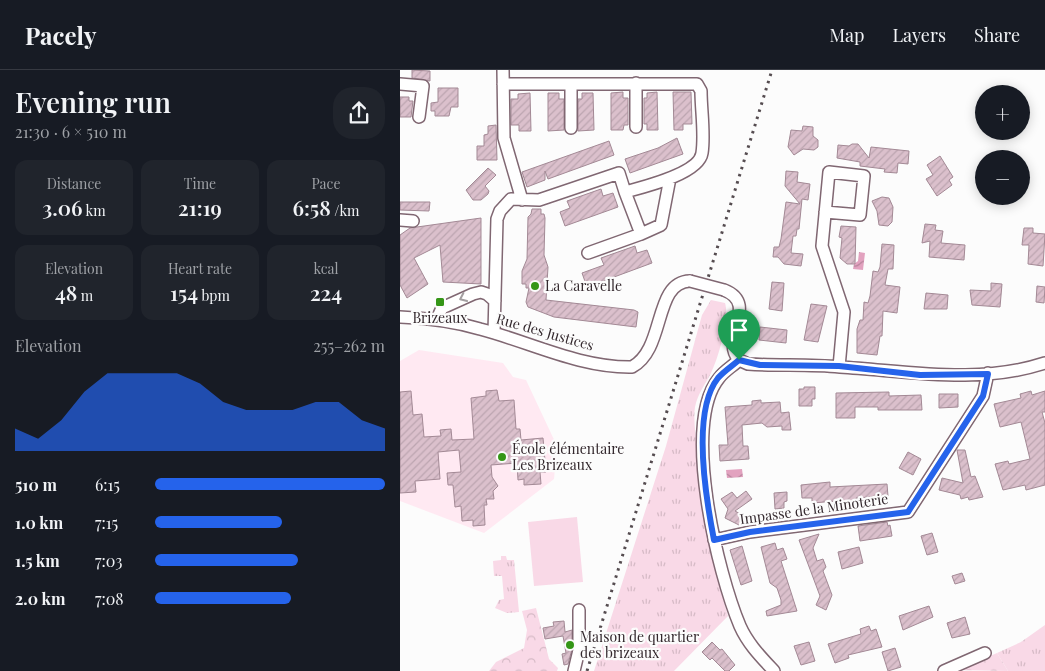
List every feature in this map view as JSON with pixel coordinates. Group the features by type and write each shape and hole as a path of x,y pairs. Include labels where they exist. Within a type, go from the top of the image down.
{"street":[{"path":"503,70 504,138 522,200"},
{"path":"636,83 636,127"},
{"path":"400,84 423,86 419,117"},
{"path":"503,84 697,84 701,90 702,153 696,164 670,178 625,192"},
{"path":"571,84 571,128"},
{"path":"825,212 860,215 864,176 829,172 825,212 822,246 844,312 839,366"},
{"path":"494,333 496,219 500,211 511,199 539,200 618,173 641,234"},
{"path":"588,253 641,234 660,225 670,178"},
{"path":"400,220 413,221"},
{"name":"Rue des Justices","path":"400,317 437,319 494,333 565,356 632,367 640,363 649,352 670,291 678,283 690,281 734,294 739,303 734,352 739,360"},
{"path":"437,319 442,308 473,294 481,292 487,294 495,301"},
{"path":"774,671 755,651 740,625 714,540 705,484 702,432 712,389 719,377 739,360 760,365 839,366 920,375 988,374 1045,363"},
{"name":"Impasse de la Minoterie","path":"714,540 750,532 908,512 983,396 988,374"},
{"path":"574,671 579,650 579,610"},
{"path":"944,671 985,653"}],"shaded area":[{"path":"419,350 503,363 513,377 526,380 557,446 554,479 484,533 400,501 400,361"}],"green space":[{"path":"711,300 725,303 725,328 714,367 696,402 694,422 704,512 712,554 728,616 674,671 594,671 666,446 702,315"},
{"path":"577,517 583,582 534,586 528,522"},
{"path":"501,556 506,556 507,560 514,560 519,612 507,613 495,608 499,600 504,599 502,576 494,576 493,561 501,560"},
{"path":"536,608 549,659 558,668 557,671 489,671 496,662 524,648 527,630 522,611"},
{"path":"1045,625 1045,671 1008,671 997,653 1021,642"},
{"path":"997,653 1008,671 958,670"}],"water":[{"path":"859,252 865,253 863,270 853,269 854,264 858,261"},
{"path":"742,469 743,477 727,478 726,470"}],"building":[{"path":"412,70 430,71 430,81 412,78"},
{"path":"438,88 458,88 458,107 451,107 449,116 435,116 435,111 431,111 431,103 438,102"},
{"path":"623,92 623,98 628,98 628,125 624,125 623,130 611,130 611,93"},
{"path":"657,92 658,130 647,130 647,124 644,124 644,98 647,98 647,93"},
{"path":"673,92 691,92 692,124 683,124 683,130 674,130"},
{"path":"530,93 531,131 519,131 519,125 511,125 511,99 518,99 518,94"},
{"path":"548,93 559,93 559,99 564,99 564,130 548,131"},
{"path":"582,93 593,93 594,130 578,131 578,99 582,99"},
{"path":"400,97 409,97 409,101 413,101 411,117 400,117"},
{"path":"496,125 497,160 477,160 477,146 484,146 484,135 488,134 488,126"},
{"path":"803,126 813,127 813,136 818,140 818,147 814,150 803,149 794,155 788,147 791,130 802,131"},
{"path":"677,138 683,154 630,173 625,159 658,148"},
{"path":"609,141 614,155 548,179 545,171 545,180 527,187 522,172"},
{"path":"858,144 869,158 871,147 909,151 908,164 898,163 897,173 884,172 885,169 860,166 860,162 837,158 838,145 849,146"},
{"path":"940,156 953,177 949,180 952,185 937,196 926,179 933,175 927,165"},
{"path":"488,168 496,175 485,186 489,191 488,194 481,200 473,200 466,190"},
{"path":"786,171 798,172 797,182 810,184 808,200 802,199 799,229 797,229 796,236 793,236 791,253 803,254 801,266 784,264 778,257 773,257 774,247 779,247 781,239 786,202 800,204 785,186"},
{"path":"601,189 603,196 613,193 618,207 565,226 560,212 570,208 567,201"},
{"path":"882,197 889,198 893,207 892,222 888,226 879,225 877,211 872,201"},
{"path":"400,202 430,202 429,211 400,210"},
{"path":"532,209 541,209 541,214 544,214 545,218 544,255 548,267 546,300 634,310 638,312 636,327 554,317 528,307 526,302 529,288 526,288 526,284 522,284 522,271 527,259 528,217"},
{"path":"481,218 481,284 443,282 440,245 414,258 428,284 407,298 400,285 400,235 410,228"},
{"path":"925,224 936,225 935,230 943,231 941,243 965,245 964,260 929,257 930,241 922,243"},
{"path":"841,226 856,227 855,264 847,264 840,258 842,238 839,237"},
{"path":"1024,228 1033,228 1033,233 1045,234 1043,266 1028,264 1029,245 1022,245"},
{"path":"882,244 894,245 893,269 888,269 885,285 900,287 897,313 883,311 882,336 880,336 877,355 857,353 857,329 860,320 863,320 864,302 868,303 870,296 873,271 878,272 880,267"},
{"path":"635,246 637,253 647,250 652,263 587,287 582,273 604,265 601,258"},
{"path":"772,282 784,283 782,311 769,309"},
{"path":"991,283 1002,284 1000,307 972,305 970,290 991,291"},
{"path":"1037,286 1045,287 1044,303 1036,302"},
{"path":"926,293 948,295 947,309 924,309"},
{"path":"811,304 827,306 818,342 804,340"},
{"path":"760,327 787,330 786,343 759,340"},
{"path":"804,387 815,387 815,399 812,399 812,406 799,406 799,389 804,389"},
{"name":"École élémentaire Les Brizeaux","path":"497,390 499,401 514,400 516,429 520,429 521,440 543,438 546,472 540,472 541,484 524,485 524,479 518,480 517,463 491,465 492,477 498,486 493,491 494,499 486,499 487,505 484,505 485,525 473,526 473,520 462,521 461,506 455,507 453,485 448,485 447,473 461,472 459,450 438,452 440,479 415,481 416,492 400,493 400,392 411,391 413,415 422,414 424,437 441,436 440,430 451,429 452,440 474,439 471,398 486,396 486,391"},
{"path":"1031,391 1032,395 1045,391 1045,412 1042,412 1045,423 1045,485 1026,490 1025,485 1003,490 995,464 1008,461 1009,464 1030,459 1021,422 1000,427 994,404 1021,398 1020,394"},
{"path":"889,392 889,396 921,395 922,410 878,410 878,407 855,407 855,418 836,418 836,393"},
{"path":"939,394 958,394 958,407 939,408"},
{"path":"761,400 761,403 780,402 781,413 789,412 791,430 782,430 782,426 767,427 762,423 742,425 743,446 748,446 749,459 720,461 719,445 728,445 725,407 752,405 752,401"},
{"path":"957,450 965,450 971,477 975,476 983,497 969,500 968,497 961,499 960,495 939,490 942,478 963,483"},
{"path":"908,452 921,459 913,475 899,468"},
{"path":"830,482 830,487 887,484 888,496 856,498 856,503 837,503 837,501 812,503 812,498 802,498 801,485"},
{"path":"746,491 752,499 735,511 744,516 739,525 725,518 728,509 721,499 732,492 737,498"},
{"path":"787,492 787,501 784,502 784,508 775,509 774,493"},
{"path":"887,522 888,526 890,525 892,536 860,541 858,526"},
{"path":"932,533 938,552 927,555 921,536"},
{"path":"819,534 813,548 817,561 823,559 826,567 823,571 832,595 826,610 816,605 820,596 799,540"},
{"path":"775,543 777,550 783,548 787,559 781,561 797,611 767,616 766,611 781,605 781,600 777,588 770,583 761,547"},
{"path":"742,546 752,581 741,585 730,550"},
{"path":"859,547 863,563 842,569 838,552"},
{"path":"962,573 965,581 955,584 952,576"},
{"path":"929,606 933,617 903,630 899,616"},
{"path":"965,617 970,634 952,638 947,623"},
{"name":"Maison de quartier des brizeaux","path":"564,621 565,632 572,630 572,649 568,664 564,665 562,654 566,653 563,636 545,639 543,628 554,626 553,622"},
{"path":"869,626 871,631 876,629 882,647 848,655 849,658 835,663 828,644 861,634 860,629"},
{"path":"712,642 720,650 722,649 735,665 729,671 725,671 712,658 710,660 702,652"},
{"path":"809,642 815,661 801,665 794,646"},
{"path":"895,648 901,667 888,671 882,652"}],"railway":[{"path":"587,671 772,70"}],"place":[{"name":"La Caravelle","path":"535,286"},
{"name":"Brizeaux","path":"440,302"},
{"name":"École élémentaire Les Brizeaux","path":"502,457"},
{"name":"Maison de quartier des brizeaux","path":"570,645"}],"route":[{"path":"739,360 748,364 760,365 839,366 920,375 988,374 988,380 983,396 957,433 908,512 750,532 714,540 705,484 702,432 712,389 719,377 739,360"}]}
